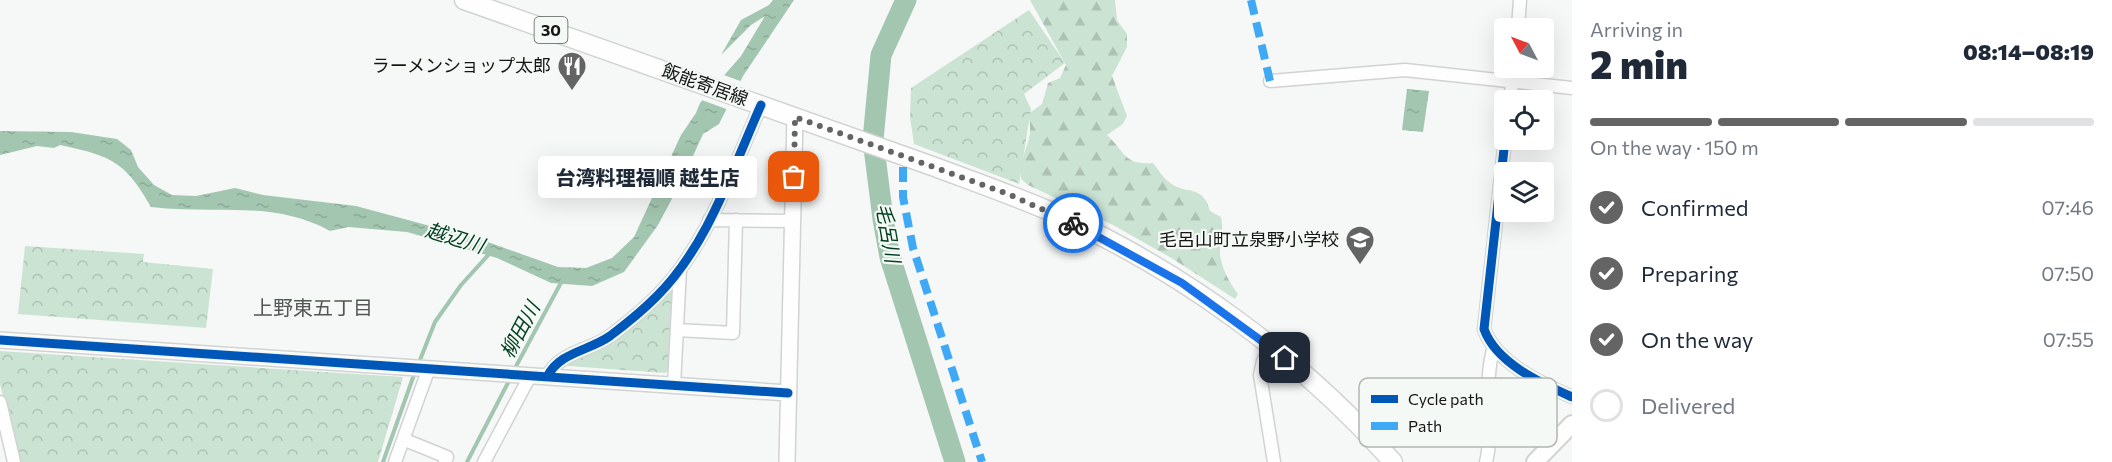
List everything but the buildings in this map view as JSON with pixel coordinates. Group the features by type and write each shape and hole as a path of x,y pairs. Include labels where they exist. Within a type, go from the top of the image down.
{"main road":[{"name":"飯能寄居線","path":"464,0 1023,200 1114,243 1197,292 1272,347 1340,406 1359,426"},
{"path":"1557,439 1572,424"},
{"name":"飯能寄居線","path":"1379,447 1393,462"},
{"path":"1535,462 1550,447"}],"street":[{"path":"1519,18 1520,0"},
{"path":"1270,81 1405,70 1572,88"},
{"path":"1511,90 1512,78"},
{"path":"547,377 559,360 585,350 609,336 656,296 680,269 709,220 756,103"},
{"path":"787,462 795,117"},
{"path":"1504,150 1483,318 1484,329 1494,347 1536,378"},
{"path":"709,220 793,221"},
{"path":"677,330 733,333 736,220"},
{"path":"674,385 680,269"},
{"path":"0,340 788,393"},
{"path":"1272,347 1263,361 1260,375 1274,462"},
{"path":"1489,378 1490,358 1494,347"},
{"path":"395,462 405,440 427,368"},
{"path":"484,462 528,375"},
{"path":"1557,389 1572,397"},
{"path":"0,402 14,462"},
{"path":"405,440 447,457 445,462"},
{"path":"1486,462 1490,447"}],"green space":[{"path":"1030,0 1115,0 1117,20 1127,34 1127,47 1112,76 1127,116 1123,124 1107,135 1131,160 1153,163 1167,180 1175,186 1198,193 1207,202 1210,211 1221,217 1221,261 1238,294 1235,299 1173,259 1113,225 1028,185 1021,179 1022,162 1030,132 1028,114 1042,104 1048,83 1060,78 1066,65"},
{"path":"1029,10 1065,63 1024,94 1031,109 1019,184 914,144 910,117 911,88"},
{"path":"25,246 144,254 143,262 213,269 206,328 18,314"},
{"path":"669,288 674,289 669,370 665,373 568,366 567,362 597,349 635,323"},
{"path":"0,351 403,377 378,462 19,462 0,384"}],"water":[{"name":"越辺川","path":"773,0 794,0 743,76 719,124 703,134 658,225 624,272 592,286 551,283 497,258 407,232 348,227 330,231 308,221 264,211 151,207 133,179 115,163 92,153 60,145 54,148 37,146 0,155 0,131 71,132 117,139 131,150 138,167 154,185 172,195 196,196 235,188 263,195 356,206 482,240 558,267 586,268 612,258 634,237 681,135 700,103 741,56 765,16 751,25 721,55 741,20 769,5"},
{"path":"1407,89 1429,91 1423,132 1402,130"}],"pier":[{"path":"721,74 743,82 729,110 699,99"}],"waterway":[{"name":"毛呂川","path":"906,0 881,55 873,140 890,257 955,462"},
{"name":"越辺川","path":"418,365 435,322 461,285 491,252"},
{"name":"柳田川","path":"514,370 563,279"},
{"path":"383,462 415,372"},
{"name":"柳田川","path":"467,462 511,377"}],"marked path":[{"path":"1251,0 1270,81"},
{"path":"903,167 903,197 913,248 982,462"}],"cycle path":[{"path":"547,377 559,362 602,341 622,327 651,302 674,277 690,255 717,207 761,105"},
{"path":"1504,150 1484,329 1498,352 1521,371 1534,378"},
{"path":"0,340 788,393"},
{"path":"1557,390 1572,397"}],"way so far":[{"path":"794,177 795,117 1008,194 1073,223"}],"place":[{"name":"ラーメンショップ太郎","path":"572,92"},
{"name":"台湾料理福順 越生店","path":"794,177"},
{"name":"毛呂山町立泉野小学校","path":"1360,266"}],"district":[{"name":"上野東五丁目","path":"313,308"}],"route":[{"path":"1073,223 1160,268 1234,318 1285,358"}]}
